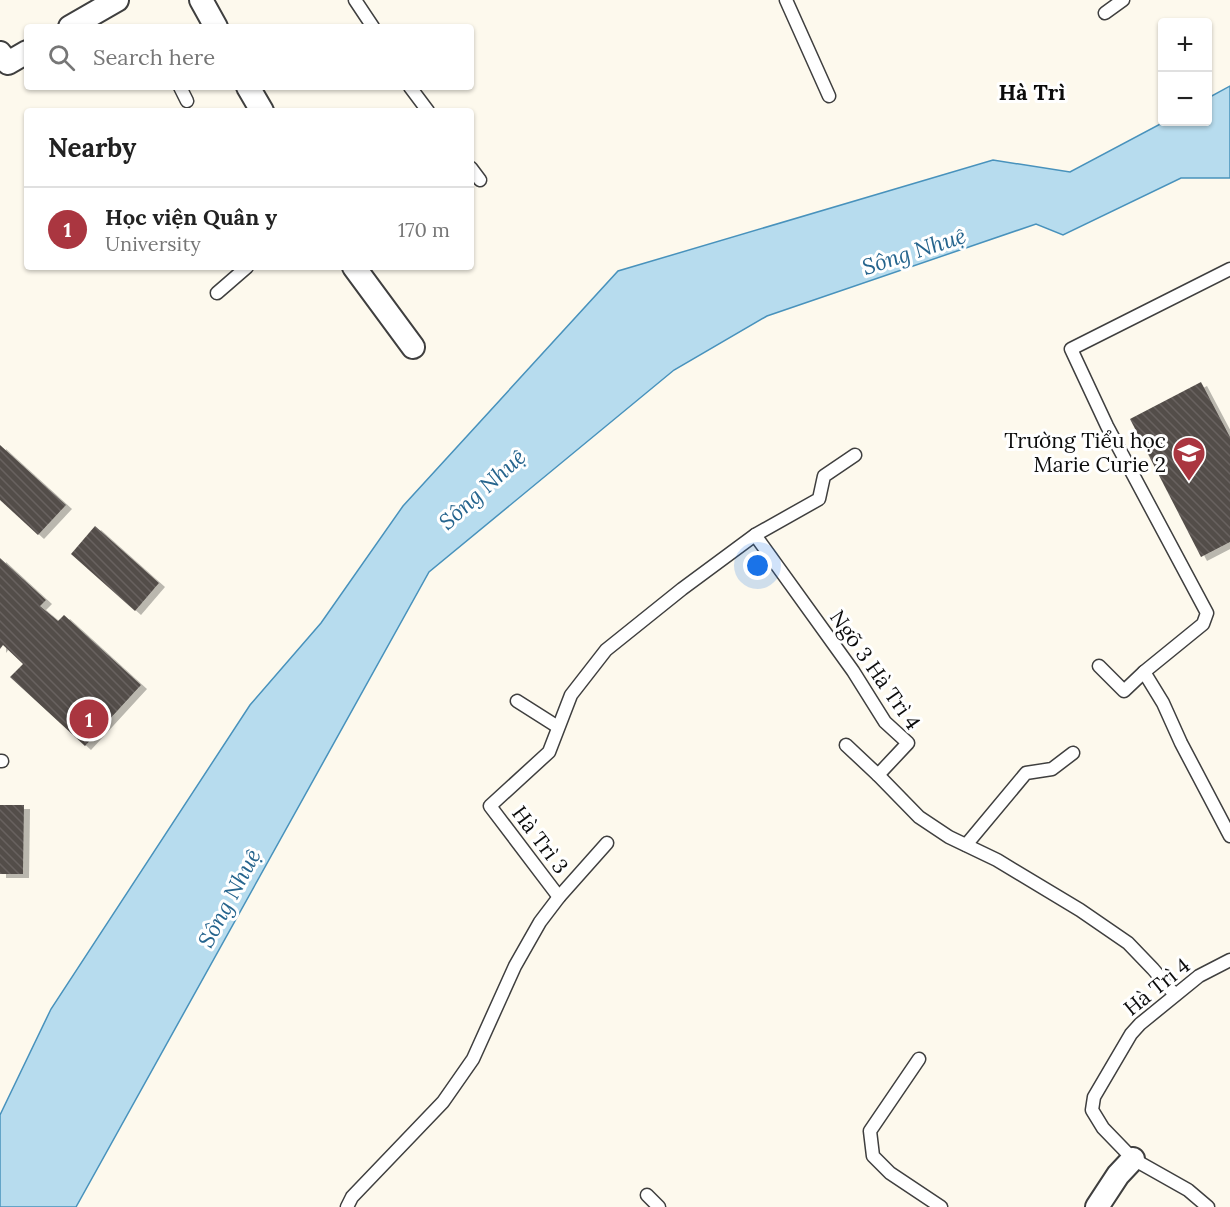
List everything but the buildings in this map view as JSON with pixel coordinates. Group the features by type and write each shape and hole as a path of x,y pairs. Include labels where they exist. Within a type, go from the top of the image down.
{"street":[{"path":"75,24 117,0"},
{"path":"201,0 214,24"},
{"path":"250,90 259,108"},
{"path":"356,270 413,347"},
{"path":"1097,1207 1118,1174 1132,1159"}],"lane":[{"path":"355,0 371,24"},
{"path":"786,0 829,96"},
{"path":"1105,13 1123,0"},
{"path":"182,90 187,101"},
{"path":"412,90 426,108"},
{"path":"474,172 480,180"},
{"path":"1099,666 1124,691 1203,624 1207,613 1107,426 1071,349 1230,269"},
{"path":"217,293 244,270"},
{"name":"Hà Trì 3","path":"347,1207 352,1197 443,1102 473,1059 515,966 540,922 559,897 490,806 549,752 571,694 606,650 682,589 755,535 819,499 824,476 855,455"},
{"name":"Ngõ 3 Hà Trì 4","path":"755,535 853,671 885,722 908,743 878,775"},
{"path":"1144,672 1163,703 1181,743 1230,836"},
{"path":"517,701 558,727"},
{"path":"846,745 919,818 949,837 1047,888 1128,943 1175,995"},
{"path":"966,845 1026,773 1052,769 1073,753"},
{"path":"559,897 607,843"},
{"name":"Hà Trì 4","path":"1208,1207 1188,1190 1132,1159 1103,1128 1092,1110 1094,1097 1131,1034 1140,1024 1199,976 1230,960"},
{"path":"919,1059 870,1131 873,1156 890,1173 941,1207"},
{"path":"647,1195 659,1207"}],"water":[{"name":"Sông Nhuệ","path":"1230,86 1230,178 1181,178 1063,235 1036,224 767,316 674,370 429,572 76,1207 0,1207 0,1115 51,1009 250,705 321,623 403,506 618,271 993,160 1070,172 1158,125 1212,126 1212,96"}],"place":[{"name":"Trường Tiểu học Marie Curie 2","path":"1189,482"},
{"name":"Học viện Quân y","path":"89,719"}],"district":[{"name":"Hà Trì","path":"1032,92"}]}
